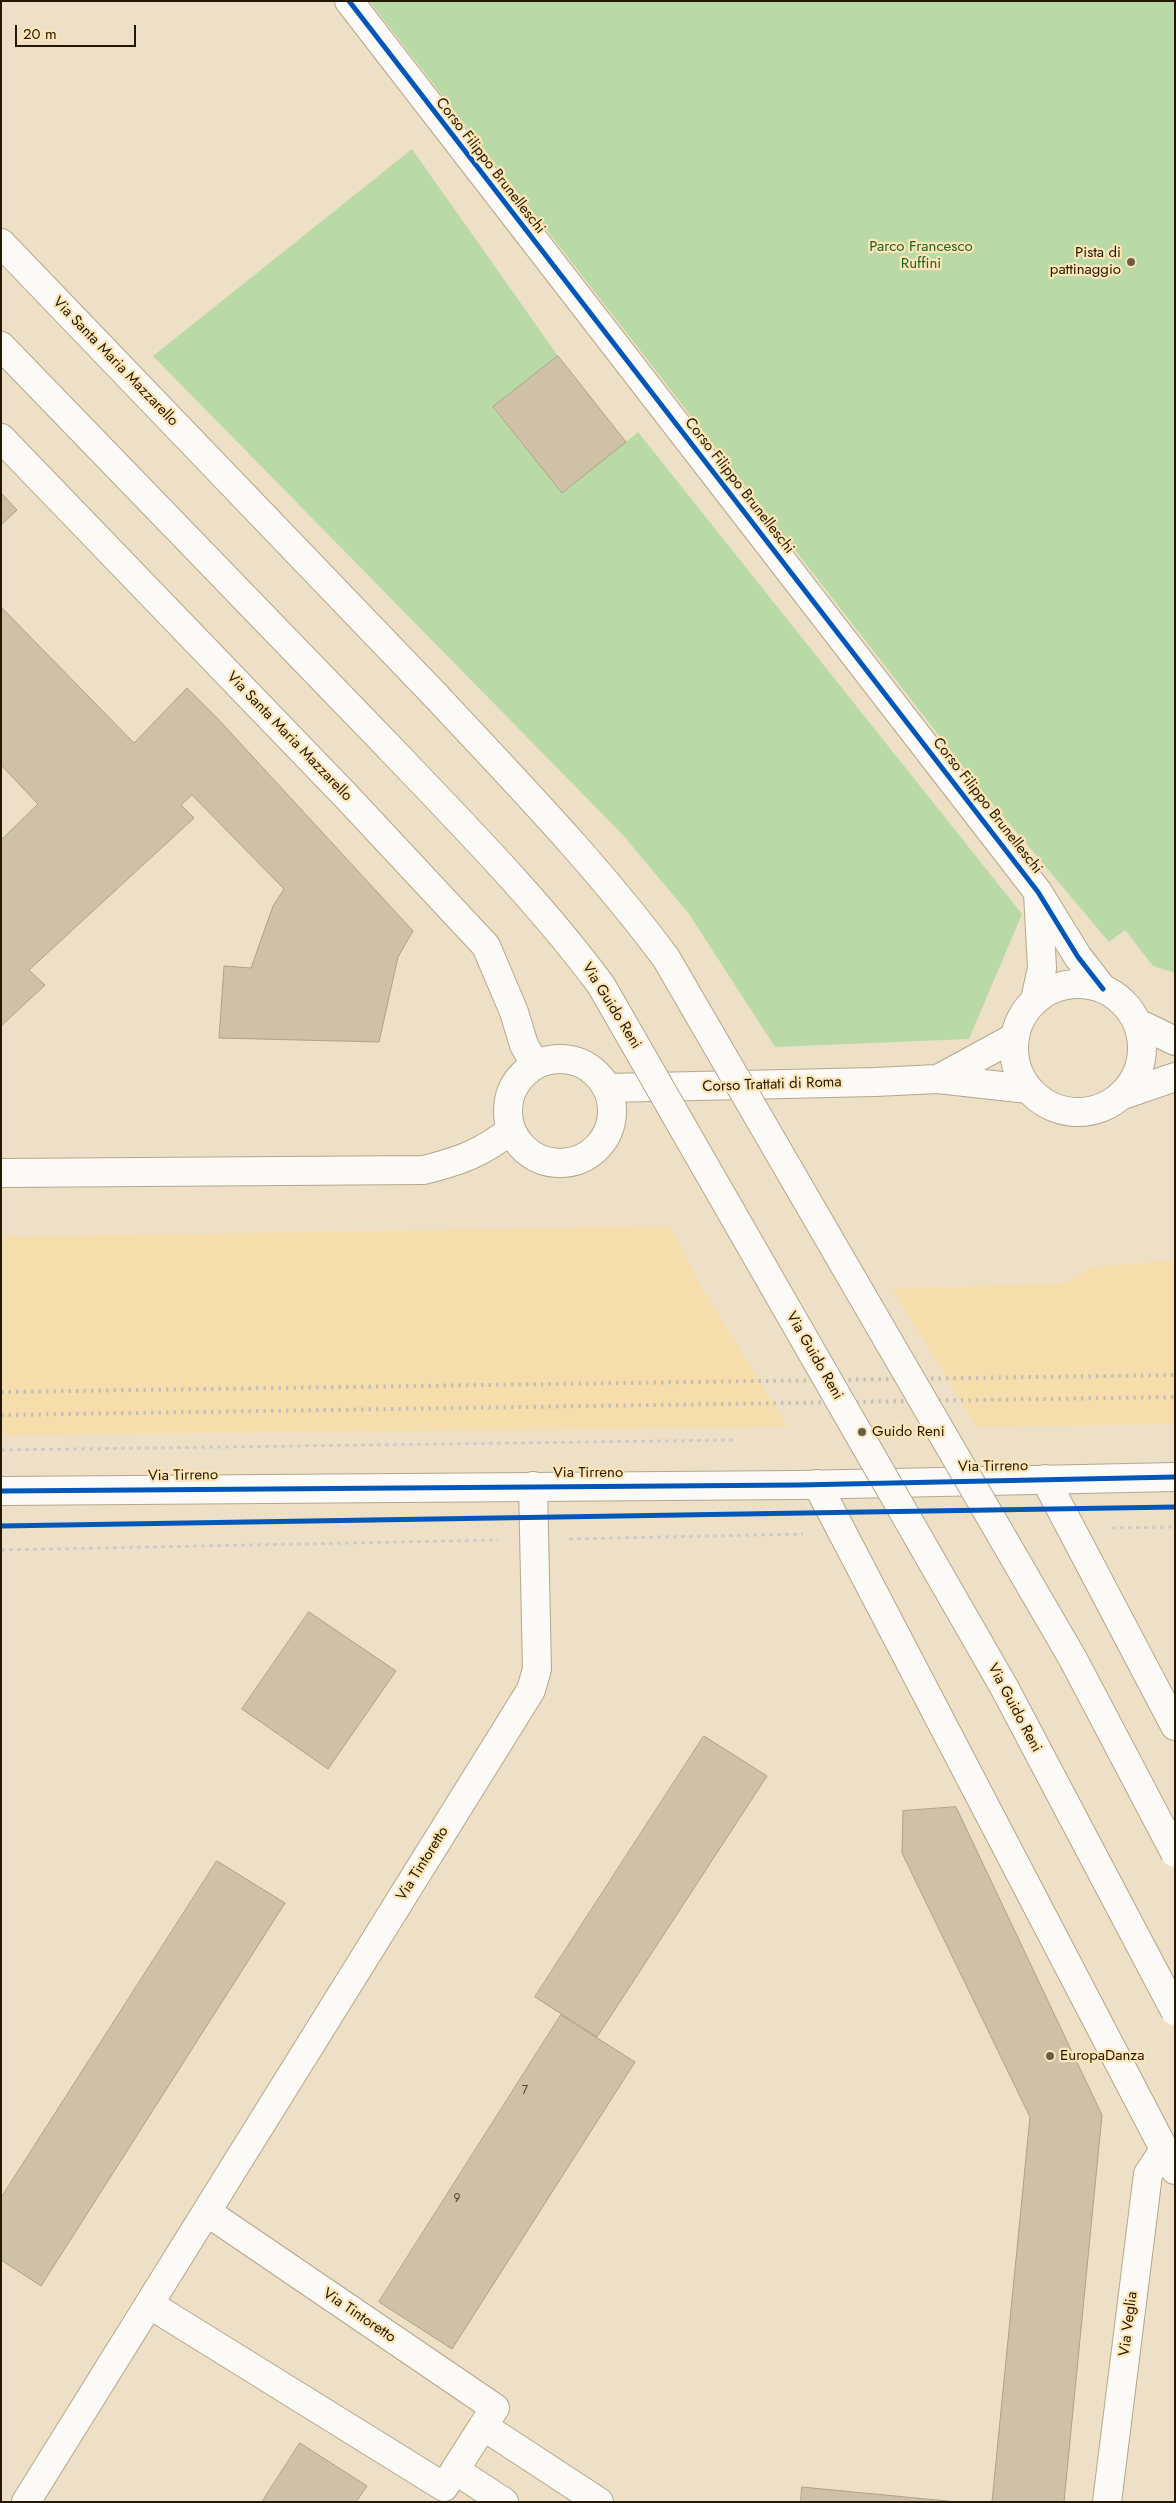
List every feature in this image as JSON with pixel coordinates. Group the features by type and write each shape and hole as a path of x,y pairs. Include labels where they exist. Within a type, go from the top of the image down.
{"street":[{"name":"Corso Filippo Brunelleschi","path":"349,1 1038,892 1078,957 1103,989"},
{"name":"Via Santa Maria Mazzarello","path":"1,243 567,835 626,904 666,958 1073,1659 1175,1853"},
{"name":"Via Guido Reni","path":"1,346 523,888 562,933 601,985 999,1679 1175,2011"},
{"name":"Via Santa Maria Mazzarello","path":"1,438 340,790 486,946 514,1012 524,1045 535,1064"},
{"path":"1035,1000 1042,968 1038,892"},
{"path":"1072,984 1103,989 1112,993 1127,1006 1138,1023 1142,1041 1142,1059 1137,1075 1120,1096 1108,1105 1088,1112 1066,1112 1046,1104 1028,1088 1018,1072 1014,1053 1015,1037 1022,1016 1035,1000 1053,990 1072,984"},
{"path":"1138,1023 1175,1041"},
{"name":"Corso Trattati di Roma","path":"938,1079 1015,1037"},
{"path":"559,1058 574,1061 589,1067 597,1073 607,1088 612,1109 610,1124 605,1138 595,1150 582,1159 567,1163 552,1163 537,1159 524,1150 515,1139 507,1112 509,1097 514,1084 523,1072 535,1064 559,1058"},
{"path":"1120,1096 1175,1077"},
{"name":"Corso Trattati di Roma","path":"607,1088 938,1079 1028,1088"},
{"path":"1,1173 424,1170 459,1162 494,1143 511,1130"},
{"name":"Via Tirreno","path":"1,1491 817,1484 1175,1477"},
{"path":"1045,1479 1175,1726"},
{"path":"817,1484 1169,2160"},
{"name":"Via Tintoretto","path":"26,2502 531,1690 537,1669 533,1486"},
{"name":"Via Veglia","path":"1107,2502 1148,2174 1169,2160"},
{"name":"Via Tintoretto","path":"149,2304 444,2487 495,2408 207,2212"},
{"path":"483,2426 599,2502"},
{"path":"454,2470 504,2502"}],"path":[{"path":"1,1450 734,1440"},
{"path":"1071,1529 1175,1527"},
{"path":"1,1550 844,1533"}],"shaded area":[{"path":"669,1226 703,1289 788,1427 1,1435 1,1237"},
{"path":"1175,1260 1175,1424 977,1427 892,1289 1067,1283 1091,1267"}],"green space":[{"name":"Parco Francesco Ruffini","path":"369,1 1175,1 1175,973 1153,966 1125,930 1109,942 982,791"},
{"path":"412,149 558,356 493,408 562,493 638,432 1022,914 969,1039 775,1047 689,914 622,834 153,356"}],"building":[{"path":"558,356 626,442 562,493 493,407"},
{"path":"1,493 17,510 1,525"},
{"path":"1,607 134,743 187,688 218,719 413,931 398,957 379,1042 219,1038 224,966 251,968 273,906 284,889 192,795 181,805 194,818 29,970 45,985 1,1026 1,840 38,804 1,765"},
{"path":"309,1612 396,1671 328,1769 242,1709"},
{"path":"704,1736 767,1776 597,2037 535,1997"},
{"path":"956,1807 1102,2115 1064,2502 992,2502 1030,2117 902,1853 903,1811"},
{"path":"217,1861 285,1903 41,2286 1,2260 1,2198"},
{"path":"561,2015 635,2062 452,2349 379,2302"},
{"path":"300,2443 367,2486 356,2502 262,2502"},
{"path":"802,2487 957,2502 801,2502"}],"railway":[{"path":"1,1392 1175,1375"},
{"path":"1,1415 1175,1397"}],"cycle path":[{"path":"349,1 1038,892 1078,957 1103,989"},
{"path":"1,1491 799,1485 1175,1477"},
{"path":"1,1526 1175,1507"}],"place":[{"name":"Pista di pattinaggio","path":"1131,262"},
{"name":"Guido Reni","path":"862,1432"},
{"name":"EuropaDanza","path":"1050,2056"}]}
